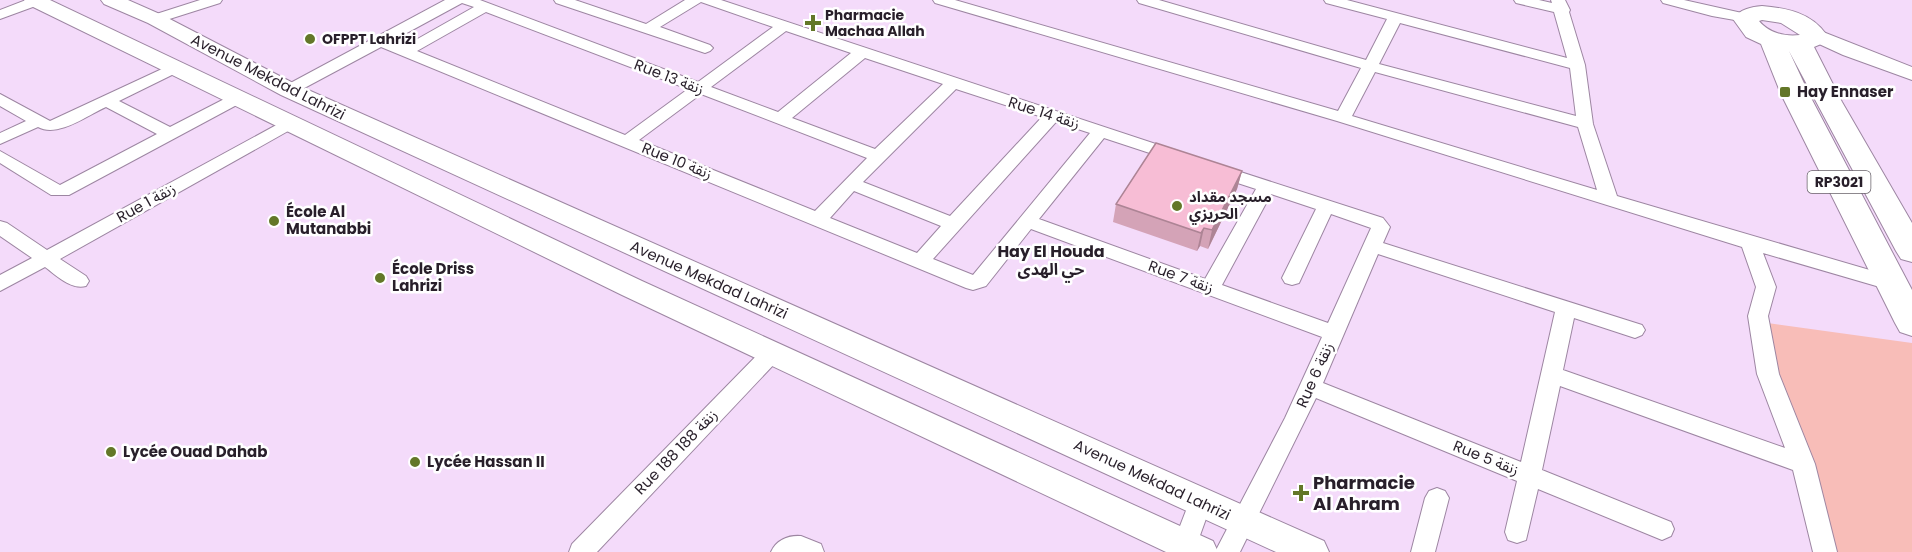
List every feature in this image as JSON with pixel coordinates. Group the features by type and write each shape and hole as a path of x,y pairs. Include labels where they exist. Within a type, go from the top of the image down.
{"highway":[{"path":"1757,16 1804,35"},
{"name":"RP3021","path":"1757,16 1804,35 1828,102 1912,251"},
{"name":"RP3021","path":"1757,16 1890,283 1912,322"}],"main road":[{"name":"Avenue Mekdad Lahrizi","path":"111,0 155,19 289,90 1312,552"},
{"name":"Avenue Mekdad Lahrizi","path":"35,1 240,97 632,288 1189,549"},
{"path":"1804,35 1912,74"}],"street":[{"path":"155,19 215,0"},
{"path":"289,90 456,0"},
{"name":"Rue 13 زنقة","path":"467,0 875,155"},
{"path":"561,0 705,48"},
{"path":"650,28 695,0"},
{"name":"Rue 14 زنقة","path":"707,0 861,53 1376,222 1377,236 1566,308 1635,330"},
{"path":"940,0 1343,118 1750,244 1890,283"},
{"path":"982,13 997,0"},
{"path":"1144,0 1370,66 1585,124"},
{"path":"1331,0 1359,4 1396,17 1577,65"},
{"path":"1521,0 1561,5 1577,65 1585,124 1609,201"},
{"path":"1668,0 1712,12 1757,16"},
{"path":"0,15 35,1"},
{"path":"406,51 485,7"},
{"path":"1343,118 1396,17"},
{"path":"627,141 783,27"},
{"name":"Rue 10 زنقة","path":"380,41 973,283 979,281 1027,221"},
{"path":"779,120 861,53"},
{"path":"0,140 107,101 177,67"},
{"path":"818,219 852,184 875,155 953,83"},
{"path":"0,156 61,191 240,97"},
{"path":"0,99 46,123"},
{"path":"107,101 170,134"},
{"path":"920,261 1052,116"},
{"name":"Rue 1 زنقة","path":"0,284 291,122"},
{"path":"1027,221 1100,132"},
{"path":"852,184 952,224"},
{"path":"1210,288 1266,187"},
{"path":"1292,278 1326,206"},
{"name":"Rue 7 زنقة","path":"1027,221 1334,333"},
{"path":"0,227 79,281"},
{"name":"Rue 6 زنقة","path":"1227,552 1310,387 1377,236"},
{"path":"1750,244 1766,288 1758,316 1768,374 1803,464 1825,552"},
{"path":"1517,532 1566,308"},
{"name":"Rue 188 زنقة 188","path":"580,552 772,353"},
{"path":"1552,375 1803,464"},
{"name":"Rue 5 زنقة","path":"1310,387 1662,529"},
{"path":"1424,552 1437,498"},
{"path":"1189,549 1200,502"}],"shaded area":[{"path":"1753,321 1912,343 1912,552 1828,552"}],"building":[{"name":"مسجد مقداد الحريزي","path":"1156,143 1242,171 1212,230 1204,228 1201,233 1116,204"}],"place":[{"name":"Pharmacie Machaa Allah","path":"813,23"},
{"name":"OFPPT Lahrizi","path":"310,39"},
{"name":"Hay Ennaser","path":"1785,92"},
{"name":"مسجد مقداد الحريزي","path":"1177,206"},
{"name":"École Al Mutanabbi","path":"274,221"},
{"name":"École Driss Lahrizi","path":"380,278"},
{"name":"Lycée Ouad Dahab","path":"111,452"},
{"name":"Lycée Hassan II","path":"415,462"},
{"name":"Pharmacie Al Ahram","path":"1301,493"}],"district":[{"name":"Hay El Houda حي الهدى","path":"1051,260"}]}
